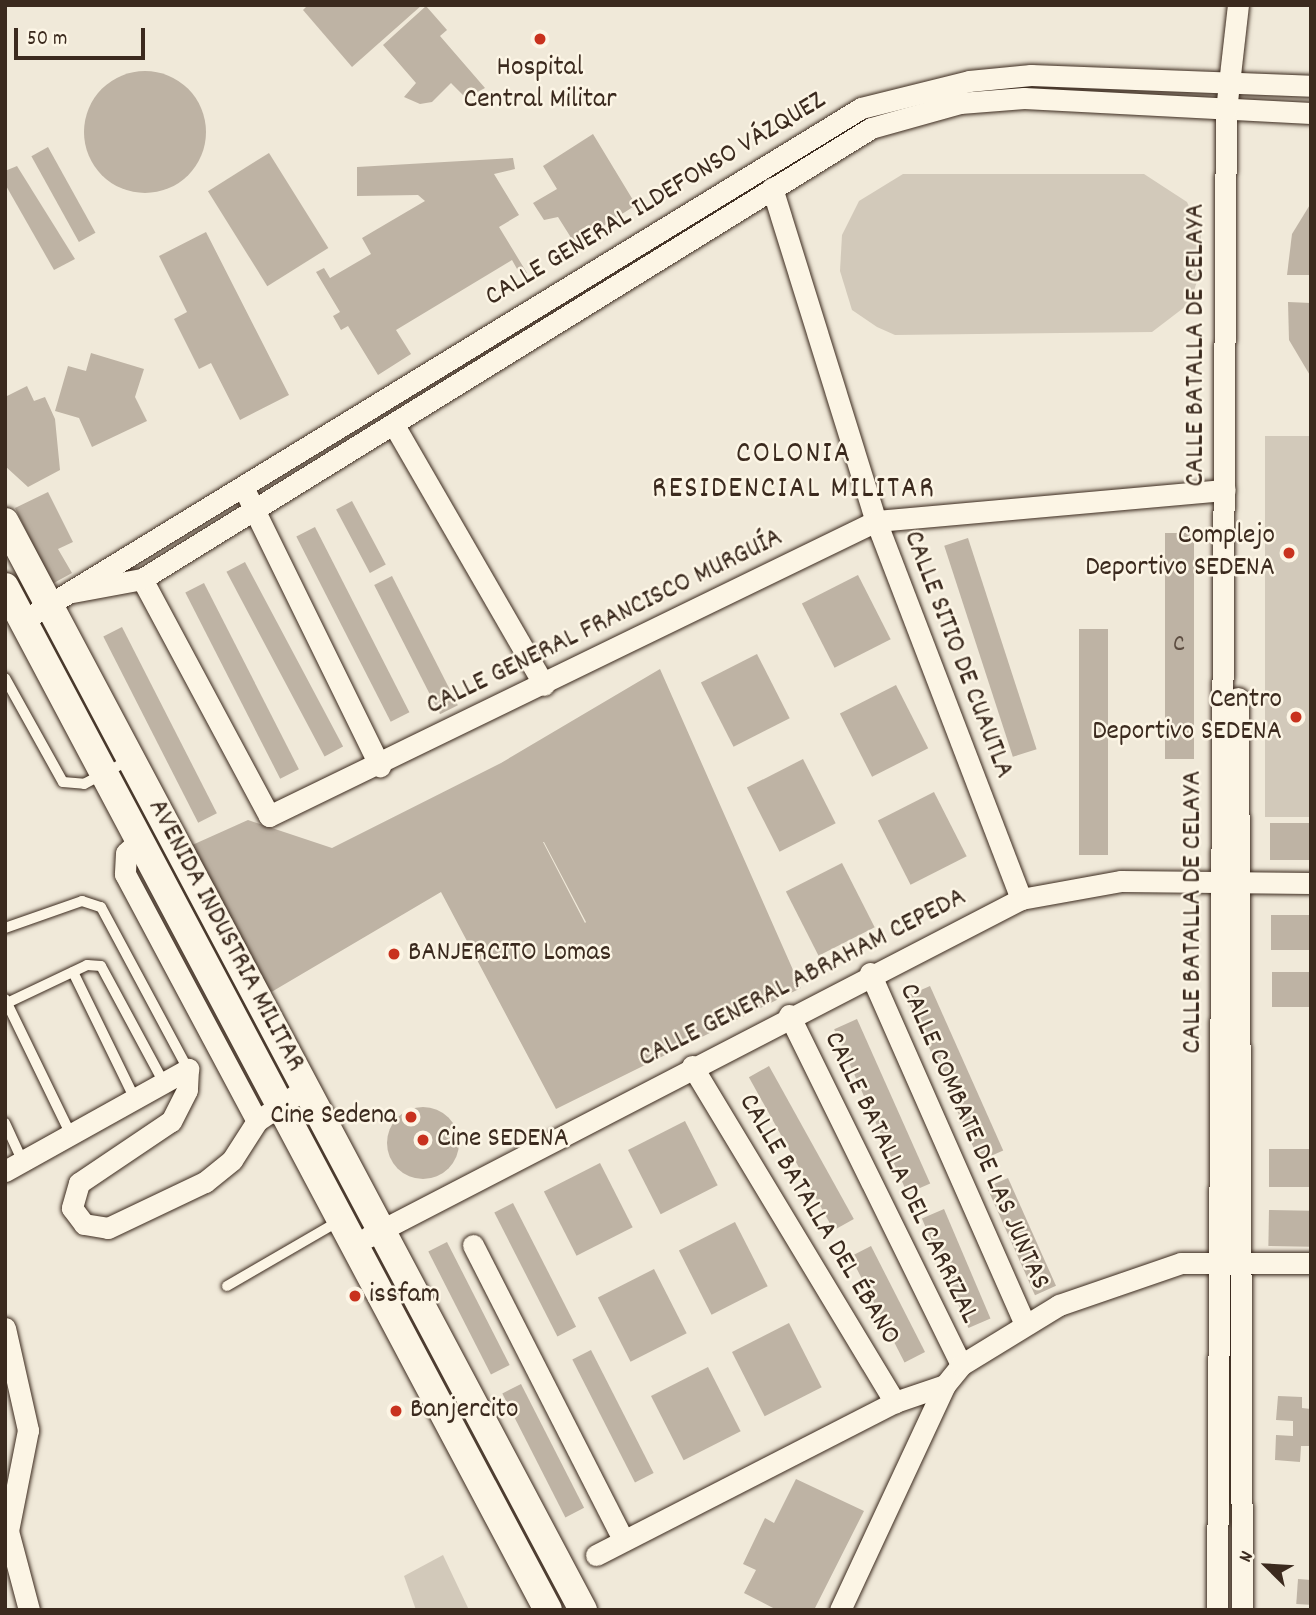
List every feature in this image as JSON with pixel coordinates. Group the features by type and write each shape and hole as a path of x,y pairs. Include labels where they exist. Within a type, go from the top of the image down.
{"main road":[{"name":"AVENIDA INDUSTRIA MILITAR","path":"5,522 61,599 131,759 583,1610"},
{"name":"AVENIDA INDUSTRIA MILITAR","path":"5,587 140,840 267,1113 346,1233 548,1610"}],"street":[{"name":"CALLE BATALLA DE CELAYA","path":"1230,881 1225,490 1233,110 1238,5"},
{"name":"CALLE BATALLA DE CELAYA","path":"1235,85 1252,5"},
{"name":"CALLE GENERAL ILDEFONSO VÁZQUEZ","path":"24,620 96,581 242,483 861,108 969,81 1031,75 1311,86"},
{"name":"CALLE GENERAL ILDEFONSO VÁZQUEZ","path":"96,581 142,579 871,128 960,103 1024,97 1311,113"},
{"name":"CALLE BATALLA DE CELAYA","path":"1217,1610 1229,1263 1233,110"},
{"name":"CALLE SITIO DE CUAUTLA","path":"772,188 876,521 1021,899"},
{"path":"394,425 544,685"},
{"path":"242,483 380,766"},
{"name":"CALLE GENERAL FRANCISCO MURGUÍA","path":"142,579 269,816 380,766 876,521 1225,490"},
{"name":"CALLE GENERAL ABRAHAM CEPEDA","path":"346,1233 381,1230 870,973 1021,899 1121,881 1311,883"},
{"name":"CALLE COMBATE DE LAS JUNTAS","path":"870,973 1025,1324"},
{"name":"CALLE BATALLA DEL CARRIZAL","path":"789,1015 961,1365"},
{"name":"CALLE BATALLA DEL ÉBANO","path":"692,1066 895,1402"},
{"path":"188,1069 187,1090 171,1121 79,1183 72,1208 84,1224 108,1228 205,1182 232,1160 267,1113 306,1088"},
{"path":"14,1165 188,1069"},
{"path":"473,1245 623,1540"},
{"path":"840,1610 945,1384 961,1365 1059,1305 1181,1263 1311,1263"},
{"name":"CALLE BATALLA DE CELAYA","path":"1229,1263 1242,1610"},
{"path":"5,1328 28,1430 8,1531 29,1610"},
{"path":"596,1555 895,1402 945,1384"}],"lane":[{"path":"5,678 63,782 84,784 131,759"},
{"path":"5,928 82,901 101,907 188,1069"},
{"path":"70,1133 6,1002 94,964 107,971 164,1083"},
{"path":"73,972 135,1099"},
{"path":"5,1123 14,1165"},
{"path":"227,1286 346,1233"}],"shaded area":[{"path":"903,174 1144,174 1187,202 1201,233 1201,269 1190,303 1152,332 895,335 877,327 852,310 840,271 842,235 859,201"},
{"name":"Complejo Deportivo SEDENA","path":"1265,436 1311,436 1311,817 1265,817"},
{"path":"443,1555 469,1610 416,1610 404,1576"}],"building":[{"path":"308,5 422,5 352,67 303,10"},
{"path":"426,6 447,30 440,36 485,88 466,98 451,83 432,102 420,104 404,97 416,83 383,45"},
{"path":"145,71 168,76 188,89 201,109 206,132 201,155 188,175 168,188 145,193 122,188 102,175 89,155 84,132 89,109 102,89 122,76"},
{"path":"593,134 636,205 575,244 558,217 544,220 533,203 557,189 543,166"},
{"path":"48,147 96,233 79,242 31,156"},
{"path":"269,153 328,248 267,286 208,191"},
{"path":"513,158 515,169 494,174 519,215 499,227 527,273 521,276 512,260 396,330 411,354 378,375 348,326 341,330 333,316 340,312 316,272 324,268 330,278 371,254 362,238 425,201 418,195 357,196 357,167"},
{"path":"17,166 75,259 54,270 5,184 5,171"},
{"path":"1311,203 1311,275 1287,275 1292,234"},
{"path":"206,232 289,395 240,420 211,363 199,369 174,319 187,312 159,256"},
{"path":"1288,302 1311,303 1311,377 1289,340"},
{"path":"91,353 144,369 135,397 147,421 92,447 79,418 55,411 68,366 86,371"},
{"path":"27,386 34,401 45,397 55,419 60,470 28,487 5,466 5,397"},
{"path":"48,492 73,542 58,549 72,573 52,584 15,508"},
{"path":"352,501 386,565 370,573 336,509"},
{"path":"315,527 409,712 391,722 296,537"},
{"path":"1165,533 1194,533 1194,759 1165,759"},
{"path":"968,538 1037,749 1013,757 944,546"},
{"path":"245,562 343,747 325,756 226,572"},
{"path":"858,575 891,639 835,668 802,604"},
{"path":"392,576 458,705 440,714 374,585"},
{"path":"204,583 299,769 280,779 185,593"},
{"path":"122,627 217,813 198,823 103,637"},
{"path":"1079,629 1108,629 1108,855 1079,855"},
{"path":"757,654 790,718 734,747 701,683"},
{"path":"660,669 801,988 556,1109 441,892 268,994 190,846 248,820 332,848 501,763","holes":["543,842 586,922 585,923"]},
{"path":"896,685 928,748 872,777 840,714"},
{"path":"803,759 836,823 780,852 747,788"},
{"path":"934,792 967,856 911,885 878,821"},
{"path":"1270,823 1311,823 1311,860 1270,860"},
{"path":"842,863 875,927 819,956 786,892"},
{"path":"1271,915 1311,915 1311,950 1271,950"},
{"path":"1272,972 1311,972 1311,1007 1272,1007"},
{"path":"930,986 1003,1150 979,1161 906,997"},
{"path":"857,1019 930,1183 907,1194 834,1029"},
{"path":"769,1066 854,1219 834,1230 749,1077"},
{"name":"Cine SEDENA","path":"423,1107 437,1110 449,1117 456,1129 459,1143 456,1157 449,1169 437,1176 423,1179 409,1176 397,1169 390,1157 387,1143 390,1129 397,1117 409,1110"},
{"path":"685,1121 718,1185 661,1214 628,1150"},
{"path":"1269,1149 1311,1149 1311,1187 1269,1187"},
{"path":"600,1163 633,1227 577,1256 544,1192"},
{"path":"1008,1178 1056,1286 1035,1295 987,1187"},
{"path":"513,1203 576,1327 557,1336 494,1213"},
{"path":"944,1209 990,1319 968,1328 922,1218"},
{"path":"1269,1210 1311,1211 1310,1247 1268,1246"},
{"path":"735,1222 768,1286 712,1315 679,1251"},
{"path":"447,1242 510,1365 491,1374 428,1252"},
{"path":"871,1246 925,1352 905,1362 851,1256"},
{"path":"654,1269 687,1333 631,1362 598,1298"},
{"path":"789,1323 822,1387 765,1416 732,1352"},
{"path":"591,1350 654,1473 635,1482 572,1360"},
{"path":"708,1367 741,1431 684,1460 651,1396"},
{"path":"521,1384 584,1508 565,1517 502,1394"},
{"path":"1278,1396 1302,1397 1302,1408 1311,1409 1311,1446 1301,1446 1300,1462 1275,1460 1276,1435 1293,1436 1293,1421 1276,1420"},
{"path":"796,1479 864,1511 814,1610 777,1610 744,1593 756,1570 743,1564 765,1518 774,1523"},
{"path":"1298,1579 1311,1580 1309,1605 1296,1604"}],"place":[{"name":"Hospital Central Militar","path":"540,39"},
{"name":"Complejo Deportivo SEDENA","path":"1289,553"},
{"name":"Centro Deportivo SEDENA","path":"1296,717"},
{"name":"BANJERCITO Lomas","path":"394,954"},
{"name":"Cine Sedena","path":"411,1117"},
{"name":"Cine SEDENA","path":"423,1140"},
{"name":"issfam","path":"355,1296"},
{"name":"Banjercito","path":"396,1411"}],"district":[{"name":"COLONIA RESIDENCIAL MILITAR","path":"794,473"}]}
